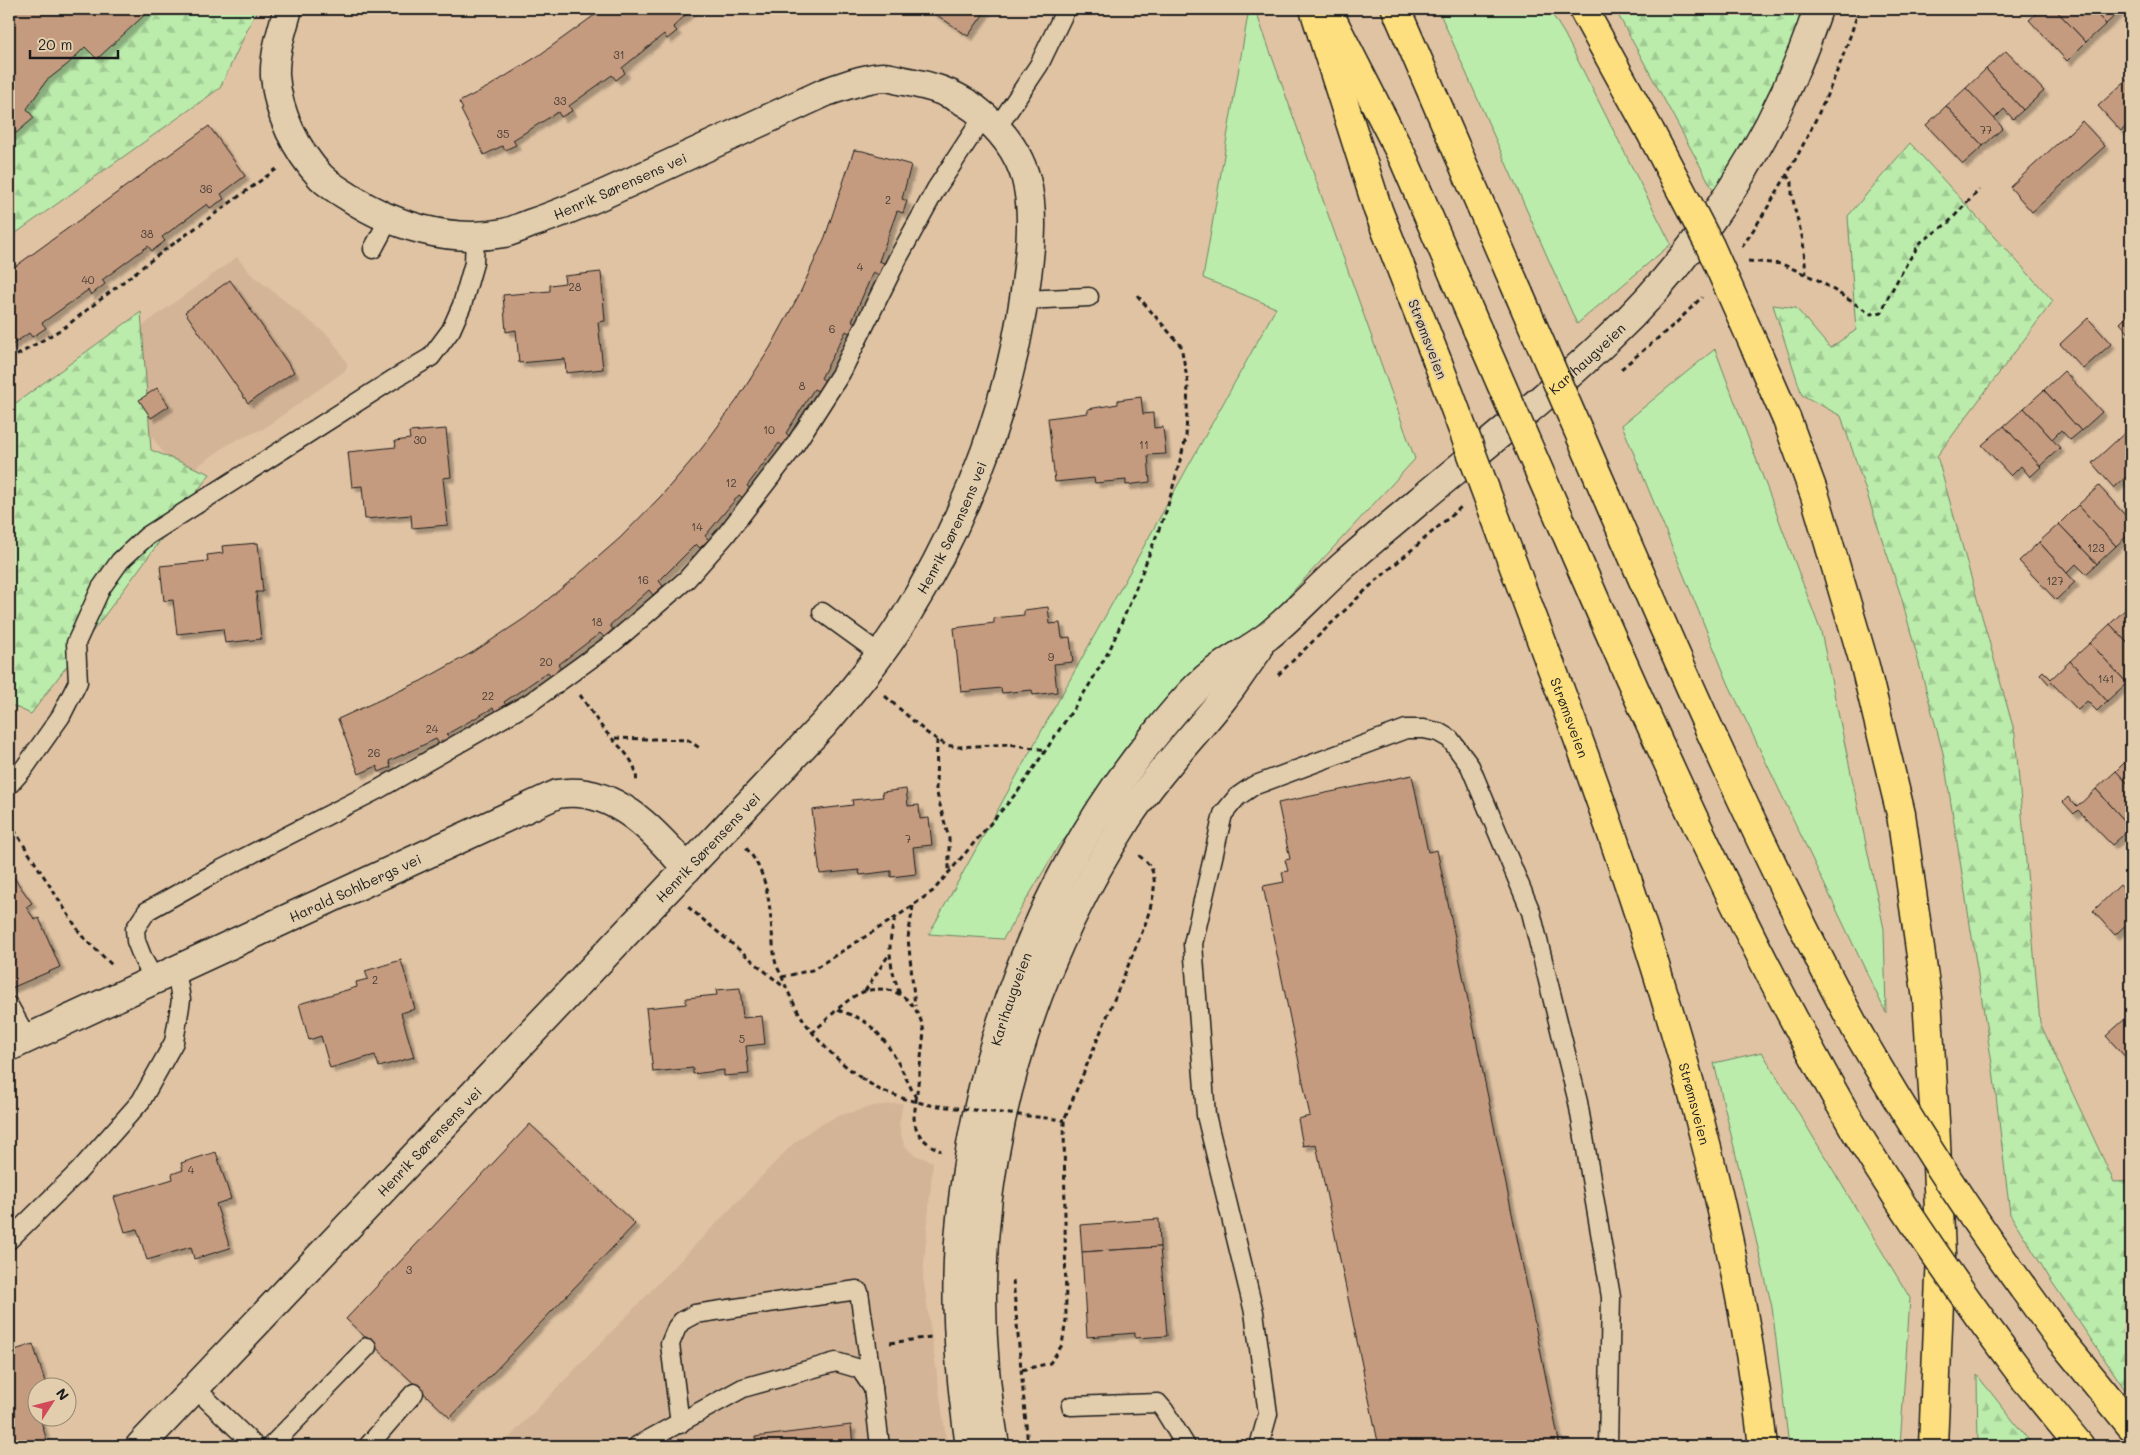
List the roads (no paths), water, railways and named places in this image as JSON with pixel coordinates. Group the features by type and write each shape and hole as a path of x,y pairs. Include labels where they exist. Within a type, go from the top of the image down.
{"highway":[{"name":"Strømsveien","path":"1314,9 1378,210 1438,363 1599,796 1642,926 1676,1036 1706,1149 1738,1290 1763,1446"},
{"path":"1326,9 1404,160 1566,534 1680,788 1770,977 1855,1130 1928,1246 2025,1379 2080,1446"},
{"path":"1396,9 1713,738 1769,860 1858,1033 1920,1138 1984,1235 2060,1340 2131,1426"},
{"path":"1583,9 1710,246 1787,420 1815,496 1865,666 1901,814 1927,998 1941,1254 1933,1446"}],"street":[{"name":"Henrik Sørensens vei","path":"140,1446 824,724 863,678 905,617 944,548 988,443 1008,382 1024,300 1030,246 1030,215 1026,180 1018,158 991,122 967,103 935,86 884,77 859,81 826,92 568,211 504,233 475,236 423,230 389,219 358,203 327,183 309,164 300,151 292,137 282,107 275,75 278,47 288,9"},
{"name":"Karihaugveien","path":"970,1446 961,1369 958,1322 960,1222 967,1163 980,1099 996,1040 1016,982 1044,912 1074,852 1106,800 1166,722 1204,679 1268,636 1347,562 1595,351 1650,295 1683,256 1720,206 1772,121 1791,81 1818,9"},
{"name":"Karihaugveien","path":"995,1446 984,1375 981,1315 981,1262 985,1211 991,1167 1006,1100 1020,1046 1039,989 1066,928 1128,818 1161,772 1224,698 1268,636"},
{"name":"Harald Sohlbergs vei","path":"18,1042 557,794 574,792 598,796 614,802 651,832 687,869"}],"lane":[{"path":"9,1240 79,1171 142,1101 174,1042 181,1000 165,974 143,959 136,941 135,929 147,911 220,870 379,789 531,702 614,642 687,579 725,536 793,448 841,373 898,258 936,188 1039,65 1066,9"},
{"path":"373,249 389,219"},
{"path":"10,784 25,767 61,716 78,682 76,644 101,588 120,561 147,536 431,357 452,330 462,305 474,263 475,236"},
{"path":"1024,300 1089,297"},
{"path":"822,612 880,654"},
{"path":"1259,1446 1268,1414 1254,1312 1206,1115 1193,944 1223,814 1236,797 1253,786 1406,729 1424,729 1438,732 1450,739 1470,766 1531,912 1578,1102 1611,1298 1608,1446"},
{"path":"9,1006 18,1042"},
{"path":"680,1424 670,1344 677,1327 688,1316 857,1290 859,1292 880,1446"},
{"path":"270,1446 367,1347"},
{"path":"637,1446 743,1388 836,1362 860,1369 873,1388"},
{"path":"195,1388 255,1446"},
{"path":"368,1446 414,1392"},
{"path":"1071,1406 1158,1403 1186,1446"}]}
